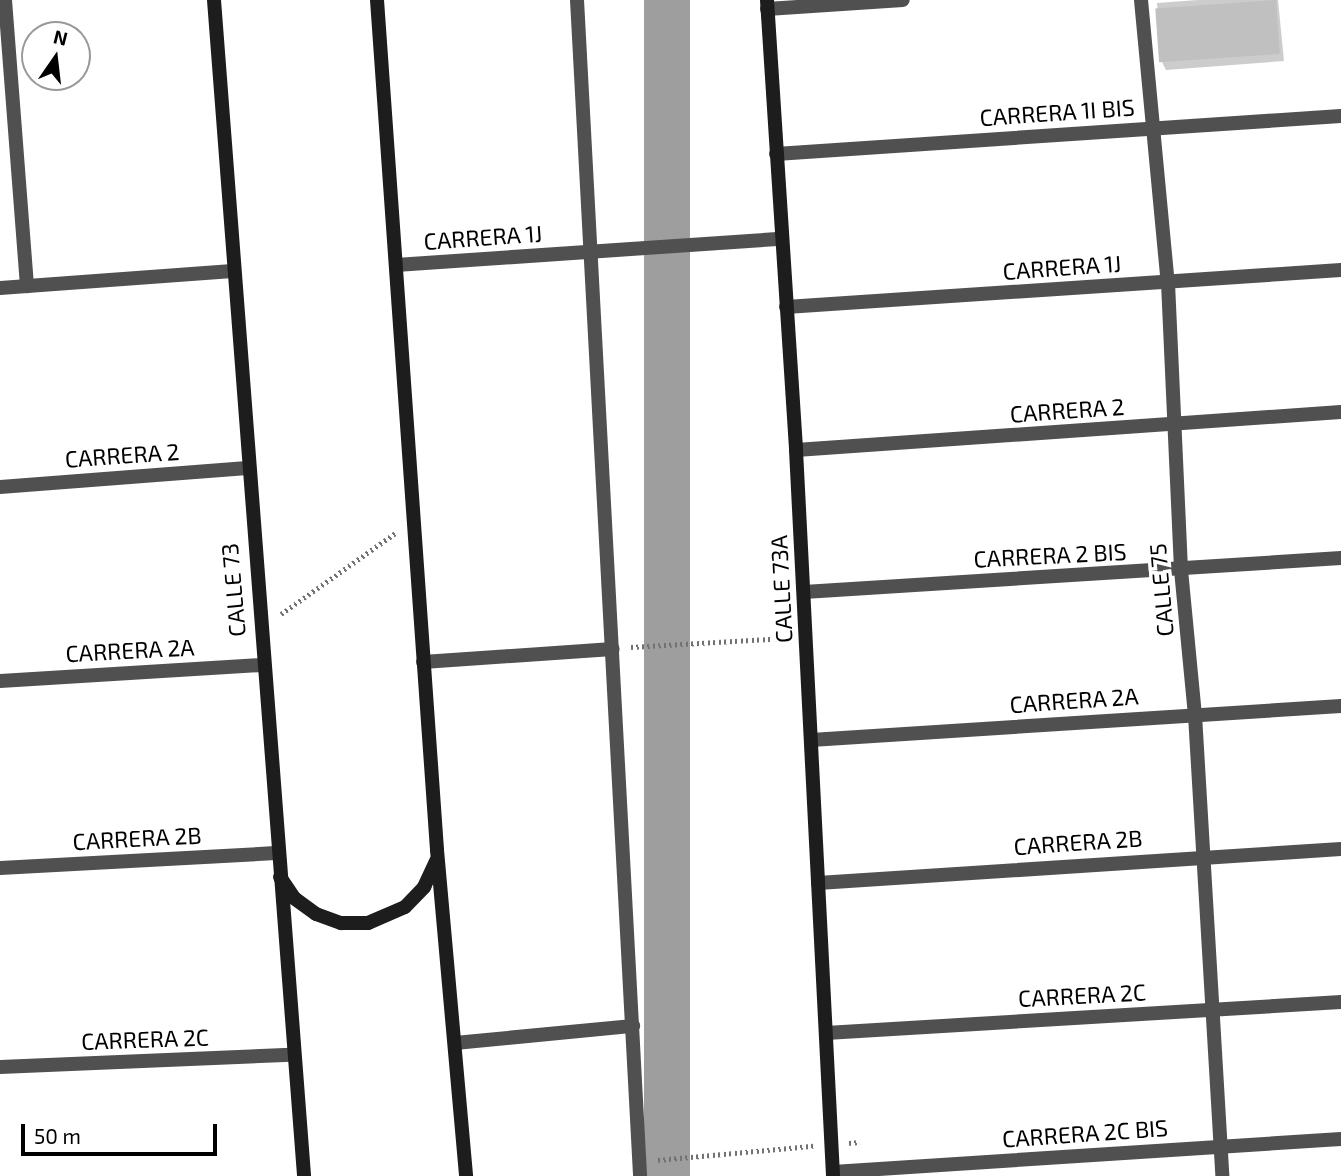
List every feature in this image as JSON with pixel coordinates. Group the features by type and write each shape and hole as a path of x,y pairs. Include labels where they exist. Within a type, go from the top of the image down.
{"main road":[{"name":"CALLE 73","path":"214,0 291,1055 304,1176"},
{"path":"377,0 437,850 466,1176"},
{"name":"CALLE 73A","path":"767,5 796,450 833,1174"},
{"path":"279,876 294,898 316,914 341,923 368,923 394,914 415,898 430,875 437,850"}],"street":[{"path":"5,0 4,32 27,286"},
{"path":"577,0 640,1169"},
{"path":"767,5 904,0"},
{"name":"CALLE 75","path":"1141,0 1150,129 1168,283 1172,427 1181,570 1195,715 1210,1010 1222,1176"},
{"name":"CARRERA 1I BIS","path":"776,154 1341,116"},
{"name":"CARRERA 1J","path":"396,265 781,239"},
{"name":"CARRERA 1J","path":"786,307 1341,270"},
{"path":"0,288 232,271"},
{"name":"CARRERA 2","path":"796,450 1172,427 1341,412"},
{"name":"CARRERA 2","path":"0,487 247,468"},
{"name":"CARRERA 2 BIS","path":"804,592 1341,558"},
{"path":"424,662 613,649"},
{"name":"CARRERA 2A","path":"0,681 263,665"},
{"name":"CARRERA 2A","path":"811,740 1341,706"},
{"name":"CARRERA 2B","path":"818,883 1341,849"},
{"name":"CARRERA 2B","path":"0,868 276,853"},
{"name":"CARRERA 2C","path":"825,1033 1341,1002"},
{"path":"455,1043 633,1026"},
{"name":"CARRERA 2C","path":"0,1067 291,1055"},
{"name":"CARRERA 2C BIS","path":"833,1174 1341,1139"}],"path":[{"path":"280,615 397,533"},
{"path":"613,649 768,638"},
{"path":"640,1169 709,1155 812,1146"}],"shaded area":[{"path":"644,0 690,0 690,1176 644,1176"}],"building":[{"path":"1276,0 1280,54 1159,62 1155,8"}]}
